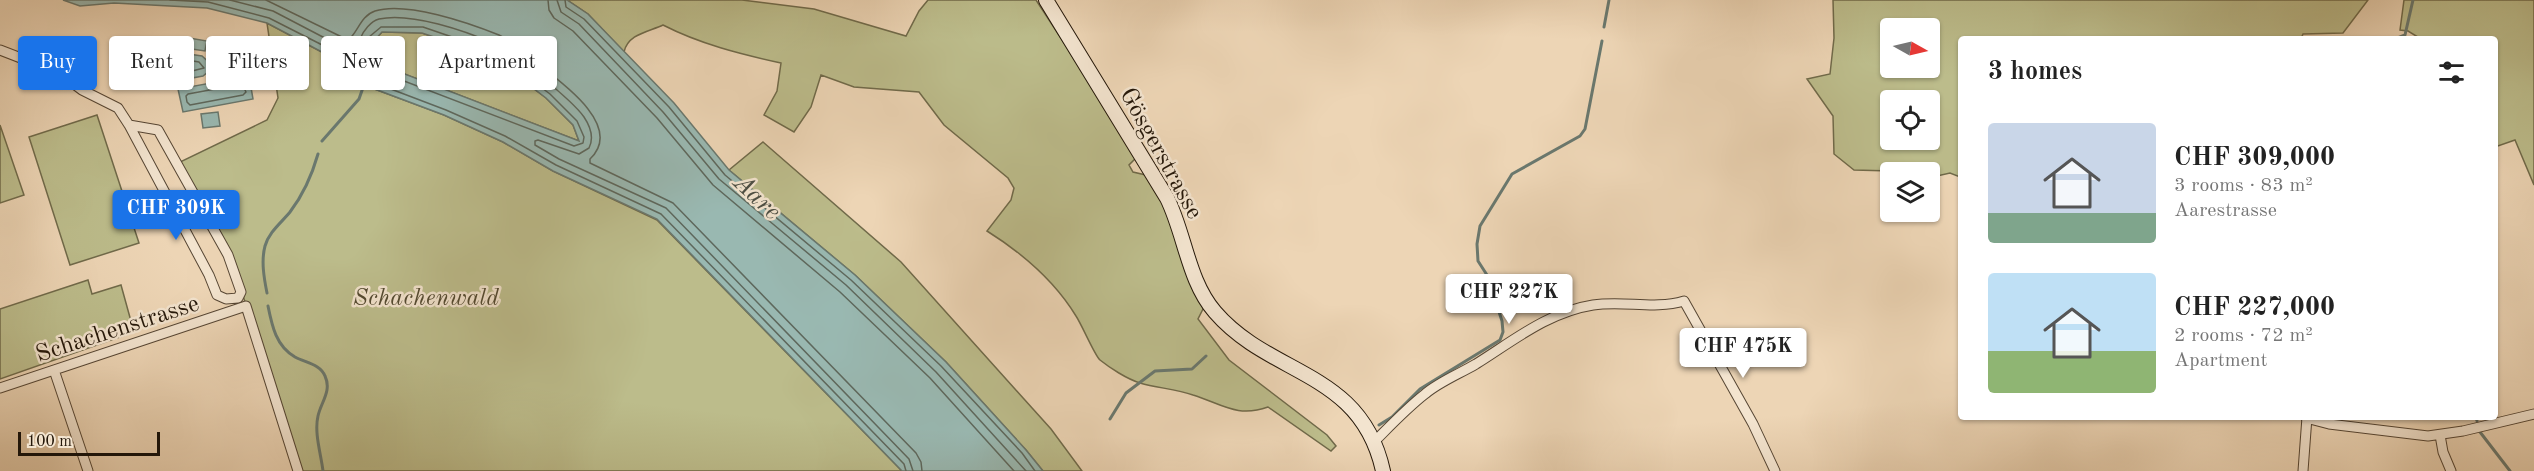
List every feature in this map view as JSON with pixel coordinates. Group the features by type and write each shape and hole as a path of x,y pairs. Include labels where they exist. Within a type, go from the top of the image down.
{"main road":[{"name":"Gösgerstrasse","path":"1046,0 1167,198 1176,215 1202,292 1214,310 1232,330 1338,395 1360,417 1375,441 1383,471"}],"street":[{"path":"0,51 45,67 82,90 118,108 209,274 217,295 226,299 238,298 242,292 228,255 158,130 129,125"},
{"path":"1375,441 1426,393 1476,364 1527,330 1546,321 1571,310 1595,305 1658,306 1684,301 1753,424 1775,471"},
{"name":"Schachenstrasse","path":"0,388 246,306 298,471"},
{"path":"54,370 88,471"},
{"path":"2318,420 2402,434 2440,435 2534,414"},
{"path":"2303,471 2307,420"},
{"path":"2440,435 2443,452 2451,471"}],"green space":[{"path":"567,0 742,0 814,9 906,36 919,11 928,0 1036,0 1138,156 1129,165 1133,172 1150,176 1157,188 1204,307 1198,319 1229,360 1327,435 1336,446 1331,451 1268,407 1247,411 1238,410 1187,393 1146,385 1119,373 1100,360 1076,316 1058,291 1025,258 987,231 1011,200 1014,188 1008,178 944,125 919,92 854,87 821,75 811,107 794,132 764,115 777,91 781,63 720,48 663,25 634,37 624,52 588,14"},
{"path":"1833,0 2368,0 2343,33 2303,34 2302,36 1958,36 1958,176 1950,173 1940,175 1940,162 1880,162 1880,171 1854,170 1834,154 1833,116 1807,79 1830,74 1834,38"},
{"path":"2404,0 2534,0 2534,185 2515,140 2498,146 2498,36 2416,36 2408,31 2400,30"},
{"name":"Schachenwald","path":"267,23 292,36 269,36"},
{"path":"382,32 422,33 431,36 417,36 417,79 405,74 405,36 378,36"},
{"name":"Schachenwald","path":"309,45 321,52 321,90 377,90 444,115 503,142 553,171 657,220 902,471 298,471 235,270 180,162 267,120 278,98 277,90 309,90"},
{"path":"446,90 536,90 573,125 579,141"},
{"path":"97,115 139,243 70,265 29,137"},
{"path":"0,125 24,195 0,203"},
{"path":"763,142 901,262 1051,429 1082,471 1043,471 946,362 855,275 729,170"},
{"path":"88,280 92,294 121,285 134,332 0,379 0,309"}],"water":[{"name":"Aare","path":"63,0 567,0 588,14 674,103 729,170 855,275 946,362 1043,471 902,471 657,219 553,171 503,142 444,115 377,90 405,90 405,74 417,79 417,90 446,90 579,141 573,125 536,90 557,90 557,36 431,36 422,33 382,32 378,36 321,36 321,52 309,45 309,36 292,36 267,23 207,8 114,3 80,6"},
{"path":"194,39 206,41 205,51 194,49"},
{"path":"194,55 202,56 206,60 206,74 194,78"},
{"path":"206,84 206,90 251,90 253,99 183,112 178,90 194,90 194,86"},
{"path":"218,112 220,126 203,128 201,114"}],"waterway":[{"path":"1604,27 1609,0"},
{"path":"2402,36 2405,35 2413,0"},
{"path":"1379,425 1392,417 1420,389 1500,340 1503,332 1502,321 1487,275 1478,261 1477,244 1480,226 1512,174 1580,136 1585,129 1602,41"},
{"path":"322,141 359,99 362,90"},
{"path":"267,293 263,264 265,246 272,232 299,199 318,154"},
{"path":"268,306 273,328 283,347 295,357 320,369 327,381 327,392 317,423 323,471"},
{"path":"1110,419 1126,393 1155,371 1192,369 1206,356"},
{"path":"2480,432 2510,471"}]}
